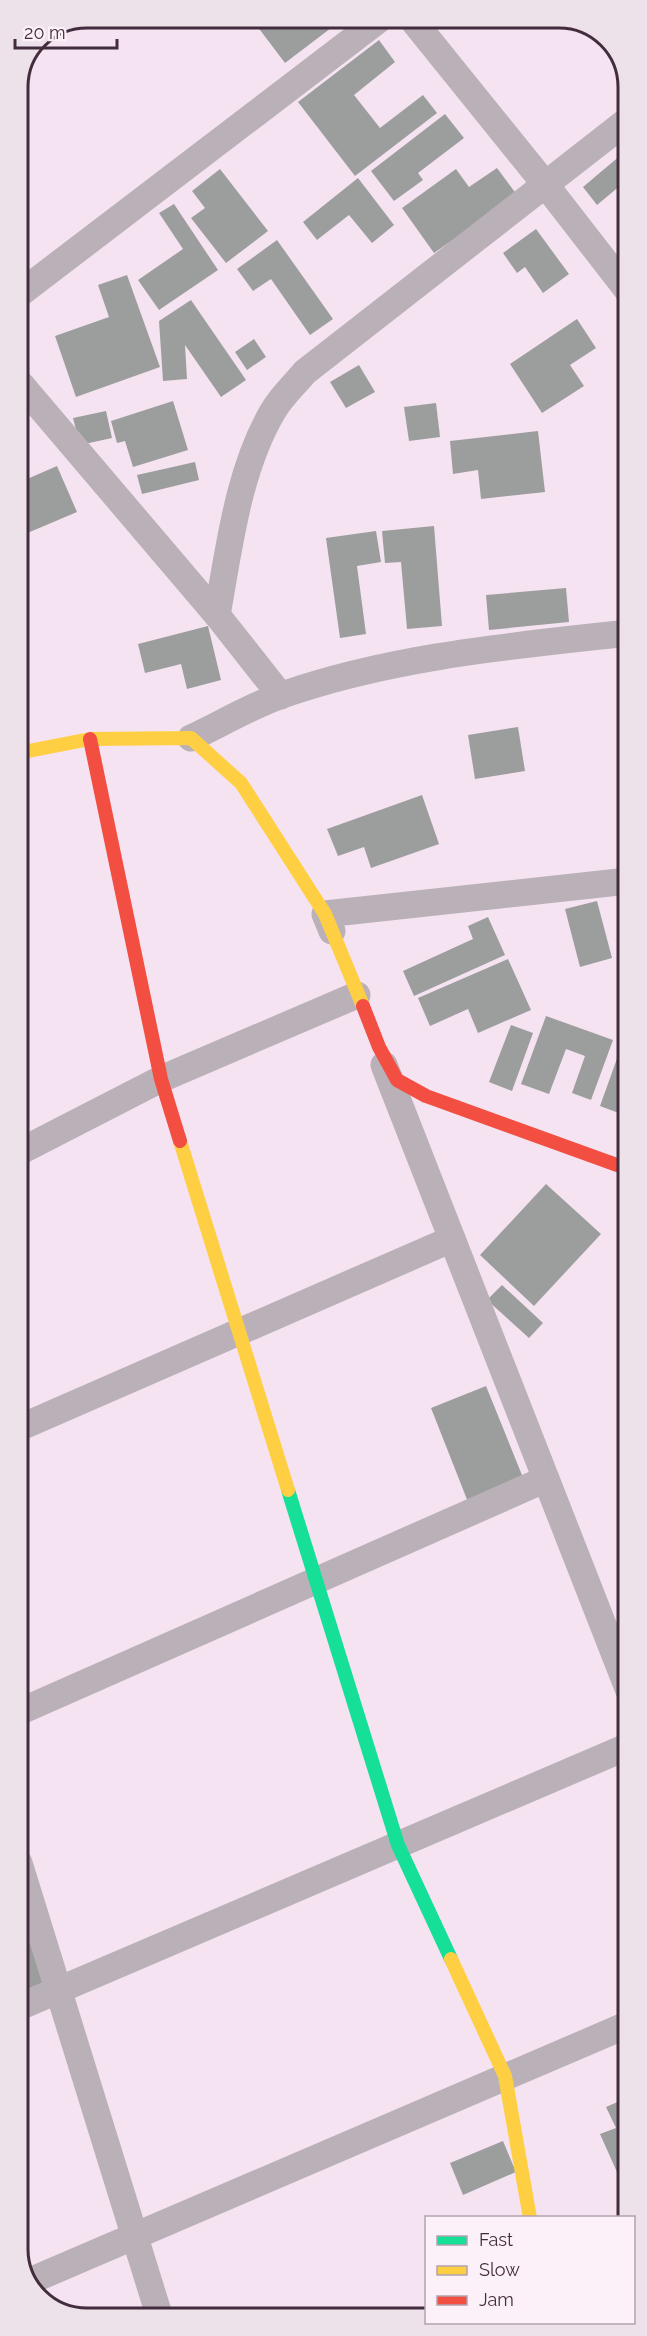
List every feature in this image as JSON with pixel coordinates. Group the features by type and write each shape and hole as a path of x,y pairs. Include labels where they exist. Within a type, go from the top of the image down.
{"street":[{"path":"28,287 367,29"},
{"path":"420,29 618,278"},
{"path":"217,615 227,556 249,465 273,410 305,372 618,128"},
{"path":"28,393 217,615 281,696"},
{"path":"28,751 90,739 191,738 281,696 397,663 492,648 618,634"},
{"path":"191,738 241,783 325,914 379,1047 397,1080 426,1096 618,1165"},
{"path":"90,739 161,1079 398,1845 505,2076 530,2216"},
{"path":"325,914 618,882"},
{"path":"325,914 618,1663"},
{"path":"28,1147 161,1079 357,995"},
{"path":"28,1424 452,1239"},
{"path":"28,1708 546,1479"},
{"path":"28,2003 618,1751"},
{"path":"28,1892 157,2307"},
{"path":"36,2278 618,2029"}],"building":[{"path":"259,28 330,29 285,63"},
{"path":"379,40 395,62 354,95 380,128 423,95 437,113 355,176 298,102"},
{"path":"445,114 464,138 418,173 423,180 394,201 371,171"},
{"path":"618,157 618,187 597,205 583,187"},
{"path":"497,168 517,195 434,253 402,208 456,169 469,187"},
{"path":"220,169 268,231 226,263 191,218 205,208 192,191"},
{"path":"358,178 394,225 372,243 349,215 317,240 303,222"},
{"path":"174,204 218,270 159,310 138,280 183,249 159,213"},
{"path":"536,229 569,274 543,293 525,267 517,273 503,253"},
{"path":"277,240 333,319 310,335 271,279 253,291 237,269"},
{"path":"127,275 160,367 76,397 55,336 109,317 98,285"},
{"path":"191,300 246,380 221,397 185,345 187,379 163,381 159,321"},
{"path":"577,319 596,348 570,365 584,386 542,413 510,364"},
{"path":"254,339 266,357 247,370 235,352"},
{"path":"359,365 375,392 346,408 330,382"},
{"path":"173,401 188,450 133,467 125,441 117,443 111,421"},
{"path":"436,403 440,437 409,441 404,407"},
{"path":"106,411 112,438 80,445 73,418"},
{"path":"538,431 545,492 481,499 478,470 453,474 450,441"},
{"path":"195,462 199,480 142,494 137,475"},
{"path":"57,466 77,512 28,533 28,479"},
{"path":"434,526 442,626 407,629 401,562 385,563 382,531"},
{"path":"376,531 381,562 357,566 366,634 340,638 326,538"},
{"path":"566,588 569,622 489,630 486,595"},
{"path":"208,626 221,680 187,689 181,664 145,673 138,644"},
{"path":"518,727 525,771 475,779 468,735"},
{"path":"422,795 439,844 371,868 364,847 338,856 327,829"},
{"path":"597,901 612,958 580,967 565,909"},
{"path":"488,917 505,955 414,996 403,971 473,939 468,926"},
{"path":"508,959 531,1010 478,1033 468,1009 430,1026 418,998"},
{"path":"546,1016 613,1040 591,1100 572,1093 585,1056 566,1049 549,1094 521,1084"},
{"path":"511,1025 533,1033 512,1091 489,1082"},
{"path":"618,1056 618,1113 600,1106"},
{"path":"546,1184 601,1234 534,1306 480,1255"},
{"path":"502,1285 543,1323 529,1338 487,1300"},
{"path":"486,1386 524,1480 468,1502 431,1408"},
{"path":"28,1916 54,1984 28,1994"},
{"path":"618,2102 618,2174 600,2134 616,2128 606,2107"},
{"path":"503,2141 516,2172 463,2195 450,2163"}],"traffic: fast":[{"path":"288,1490 398,1845 451,1959"}],"traffic: slow":[{"path":"28,751 90,739 191,738 241,783 325,914 363,1006"},
{"path":"180,1141 288,1490"},
{"path":"451,1959 505,2076 530,2216"}],"traffic: jam":[{"path":"90,739 161,1079 180,1141"},
{"path":"363,1006 379,1047 397,1080 426,1096 618,1165"}]}
